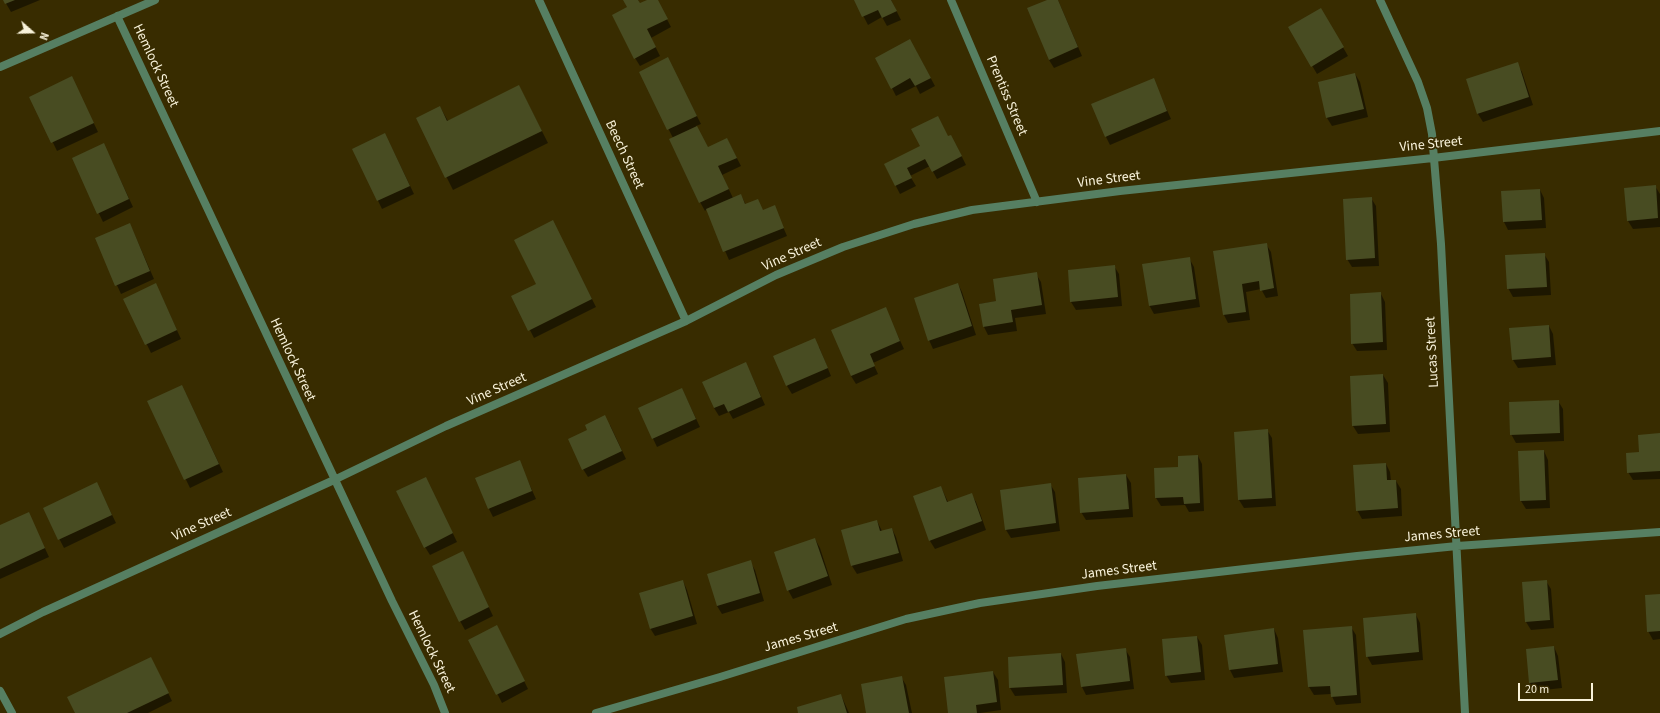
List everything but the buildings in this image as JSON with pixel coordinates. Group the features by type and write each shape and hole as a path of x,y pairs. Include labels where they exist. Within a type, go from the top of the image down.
{"street":[{"path":"0,67 155,0"},
{"name":"Beech Street","path":"539,0 686,321"},
{"name":"Prentiss Street","path":"951,0 1037,202"},
{"name":"Lucas Street","path":"1380,0 1420,88 1427,108 1432,134 1441,244 1465,713"},
{"name":"Hemlock Street","path":"117,16 334,480 434,685 445,713"},
{"name":"Vine Street","path":"0,634 43,612 334,480 446,426 686,321 776,275 843,247 914,224 972,210 1120,191 1433,158 1660,131"},
{"name":"James Street","path":"596,713 720,677 906,619 980,603 1105,585 1357,556 1457,546 1660,532"},
{"path":"0,691 12,713"}]}
